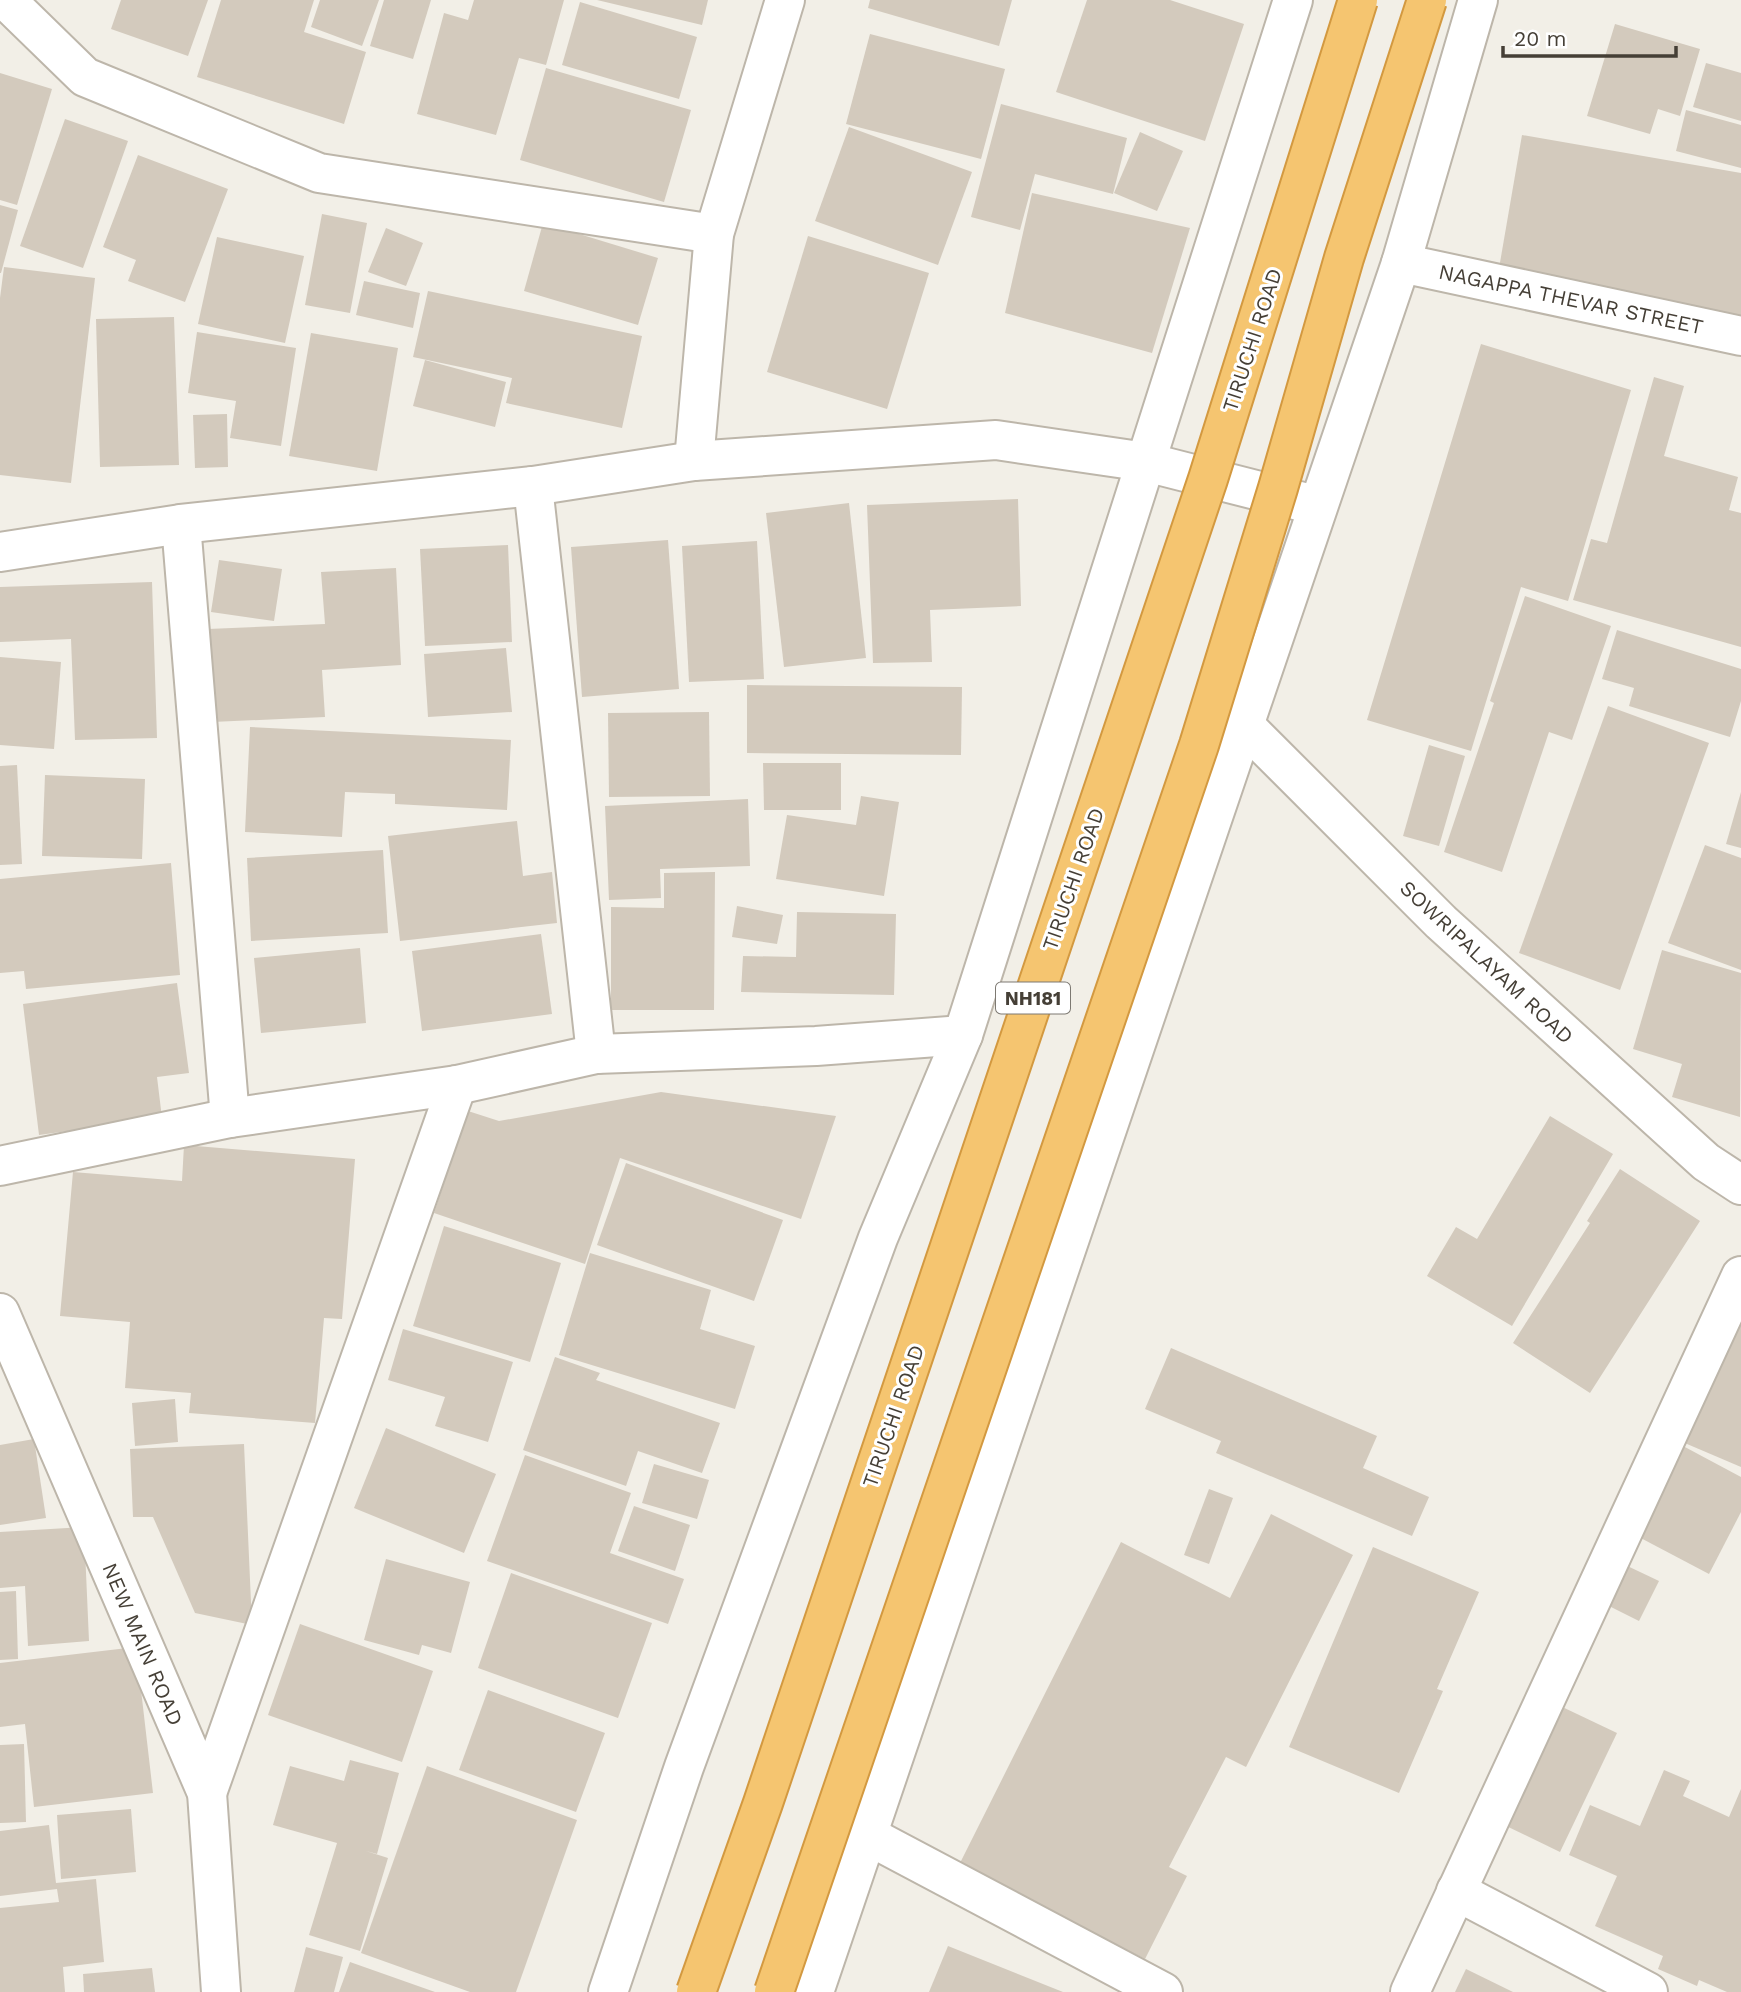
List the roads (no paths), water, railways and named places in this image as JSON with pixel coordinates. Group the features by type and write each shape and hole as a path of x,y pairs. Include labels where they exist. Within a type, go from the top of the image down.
{"highway":[{"name":"TIRUCHI ROAD","path":"696,1992 767,1789 1208,479 1358,0"},
{"path":"774,1992 1199,746 1278,488 1344,258 1427,0"}],"street":[{"path":"6,0 85,77 319,173 715,234"},
{"path":"694,461 715,234 785,0"},
{"path":"608,1992 684,1767 878,1238 962,1035 1293,0"},
{"path":"814,1992 1401,263 1478,0"},
{"name":"NAGAPPA THEVAR STREET","path":"1401,263 1741,336"},
{"path":"0,552 181,524 533,486 694,461 996,440 1146,462 1319,505"},
{"path":"533,486 596,1054"},
{"path":"181,524 230,1118"},
{"name":"SOWRIPALAYAM ROAD","path":"1245,726 1441,922 1706,1162 1740,1179"},
{"path":"0,1166 230,1118 457,1085 596,1054 816,1046 962,1035"},
{"path":"207,1793 457,1085"},
{"path":"1410,1992 1741,1276"},
{"name":"NEW MAIN ROAD","path":"0,1313 207,1793 221,1992"},
{"path":"867,1836 1163,1992"},
{"path":"1456,1891 1648,1992"}]}
